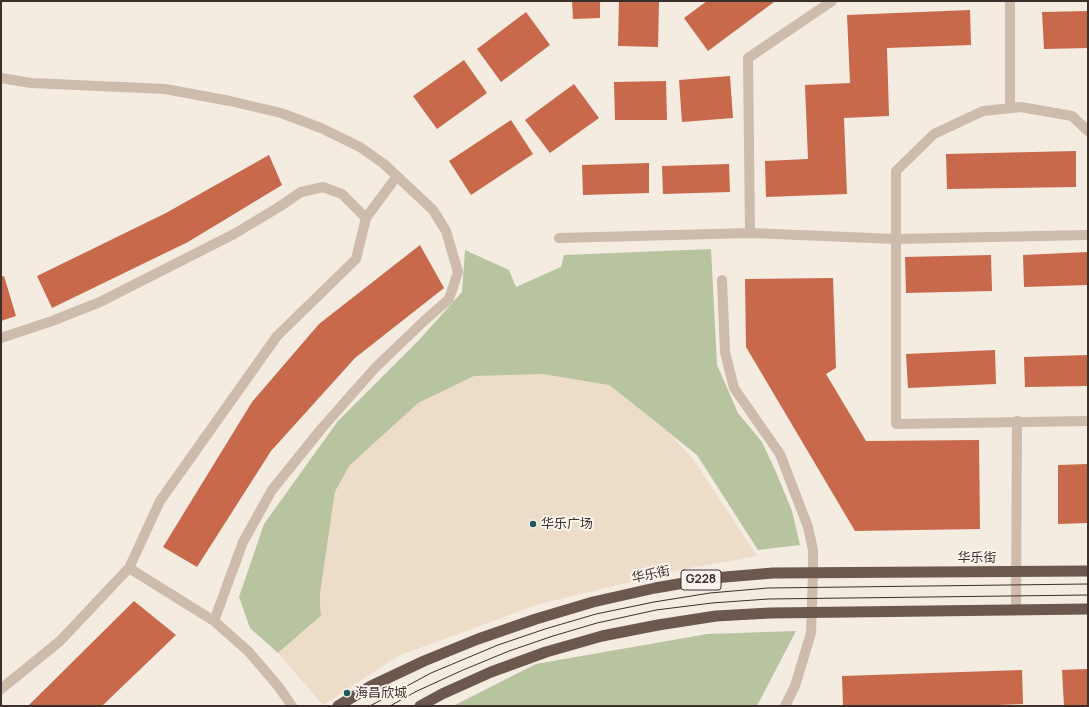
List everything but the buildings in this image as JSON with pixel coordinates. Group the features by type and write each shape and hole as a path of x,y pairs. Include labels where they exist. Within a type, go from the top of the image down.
{"highway":[{"name":"华乐街","path":"338,706 371,686 424,661 478,639 536,619 593,602 655,588 713,578 772,573 1088,571"},
{"path":"420,706 442,694 491,672 546,652 602,636 716,616 812,612 1088,609"}],"street":[{"path":"750,233 748,58 832,1"},
{"path":"1010,1 1010,108"},
{"path":"1,78 31,83 165,89 230,100 280,113 321,128 360,147 384,164 433,210 446,231 458,272 449,300 375,368 322,428 272,490 243,542 214,621"},
{"path":"1088,131 1072,116 1021,107 983,110 934,134 896,171 896,424 1088,421"},
{"path":"1,689 60,641 129,568 160,501 277,336 356,259 366,218 397,176"},
{"path":"1,338 52,322 106,299 234,234 301,192 323,187 342,194 366,218"},
{"path":"559,238 750,233 896,239 1088,235"},
{"path":"722,280 725,352 734,388 780,454 808,527 813,550 811,634 786,706"},
{"path":"1016,610 1017,421"},
{"path":"129,568 214,621 249,652 278,686 292,706"}],"green space":[{"path":"711,249 717,365 738,413 762,442 776,472 792,511 800,545 758,550 697,455 609,385 350,465 335,492 320,595 321,616 278,653 250,628 239,597 264,524 338,421 419,340 462,292 465,250 509,270 516,287 561,267 564,255"},
{"path":"796,631 757,706 453,706 536,664 707,634"}],"shaded area":[{"name":"华乐广场","path":"543,374 609,385 665,429 693,459 757,556 684,569 539,604 398,656 323,705 278,653 321,616 320,595 335,492 350,465 418,403 474,376"}],"tram line":[{"path":"370,706 431,673 498,645 596,614 654,602 710,593 768,588 1088,584"},
{"path":"390,706 417,691 509,651 597,623 656,610 712,603 768,599 1088,595"}],"place":[{"name":"华乐广场","path":"533,524"},
{"name":"海昌欣城","path":"347,693"}]}
